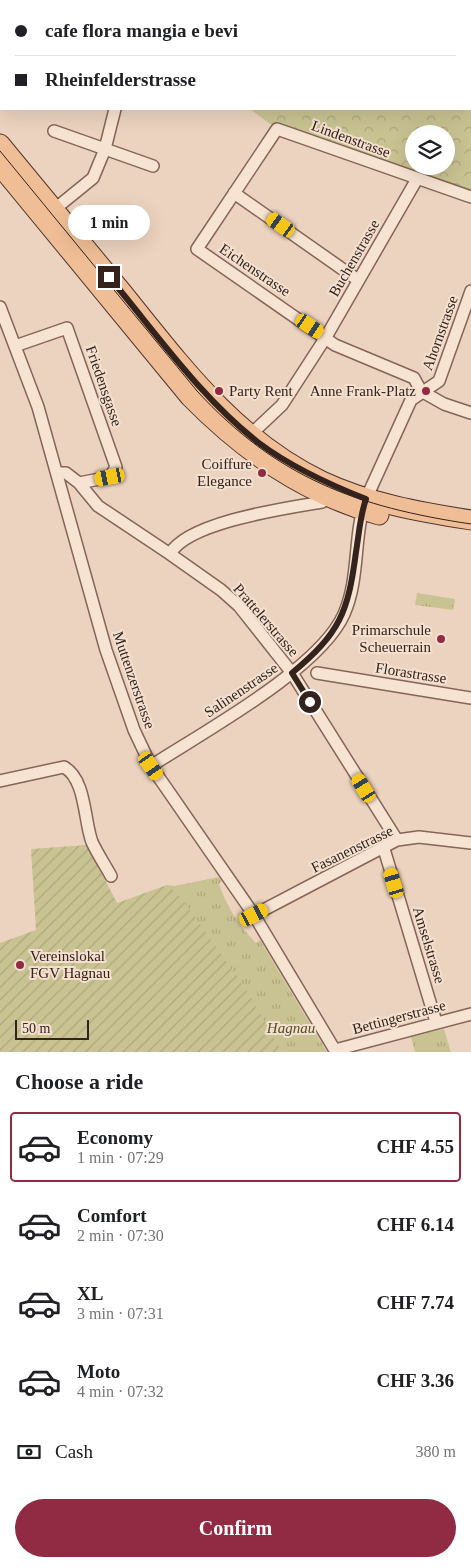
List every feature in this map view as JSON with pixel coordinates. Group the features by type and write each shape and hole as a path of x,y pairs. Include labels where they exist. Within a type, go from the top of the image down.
{"main road":[{"path":"0,144 200,389 246,440"},
{"path":"0,166 190,397 246,440 286,460 333,493 404,521 471,533"},
{"path":"364,505 406,509 471,520"}],"street":[{"path":"61,204 93,178 105,149 115,110"},
{"name":"Lindenstrasse","path":"277,128 471,197"},
{"name":"Eichenstrasse","path":"277,128 197,249 335,345 414,378 421,391 444,404 471,413"},
{"path":"54,131 154,166"},
{"name":"Buchenstrasse","path":"246,440 282,405 326,337 417,179"},
{"path":"234,193 358,280"},
{"name":"Ahornstrasse","path":"364,505 411,400 421,391 439,381 468,312 471,291"},
{"name":"Muttenzerstrasse","path":"0,307 38,407 106,650 134,730 151,766 254,915 335,1051"},
{"name":"Friedensgasse","path":"15,346 67,328 116,467 110,477 79,483"},
{"name":"Prattelerstrasse","path":"58,473 66,473 79,483 98,506 109,515 170,554 221,590 239,606 292,673 397,840"},
{"path":"170,554 175,545 186,537 226,522 333,493"},
{"name":"Salinenstrasse","path":"151,766 292,673 316,653 332,635 344,615 351,591 364,505"},
{"name":"Florastrasse","path":"317,673 471,698"},
{"path":"0,781 64,767 70,770 84,799 92,841 111,876"},
{"name":"Fasanenstrasse","path":"254,915 384,849 397,840 419,837 471,843"},
{"name":"Amselstrasse","path":"384,849 436,1022"},
{"name":"Bettingerstrasse","path":"335,1051 471,1014"}],"green space":[{"path":"251,110 471,110 471,197 408,175 455,175 455,125 405,125 405,174 277,129"},
{"path":"417,593 455,599 453,610 415,605"},
{"path":"87,845 117,903 167,885 182,899 246,989 282,1052 0,1052 0,943 36,930 31,849"},
{"name":"Hagnau","path":"219,877 222,881 219,884 222,892 234,916 256,943 260,940 327,1052 282,1052 167,885 174,886"},
{"path":"444,1029 451,1052 415,1052 411,1037"}],"tram line":[{"path":"0,151 197,391 227,421 258,446 289,467 321,484 355,497 391,508 471,524"}],"place":[{"name":"Party Rent","path":"219,391"},
{"name":"Anne Frank-Platz","path":"426,391"},
{"name":"Coiffure Elegance","path":"262,473"},
{"name":"Primarschule Scheuerrain","path":"441,639"},
{"name":"Vereinslokal FGV Hagnau","path":"20,965"}],"route":[{"path":"109,277 200,389 250,435 261,444 320,480 366,499 361,515 351,591 344,615 332,635 316,653 292,673 310,702"}]}
